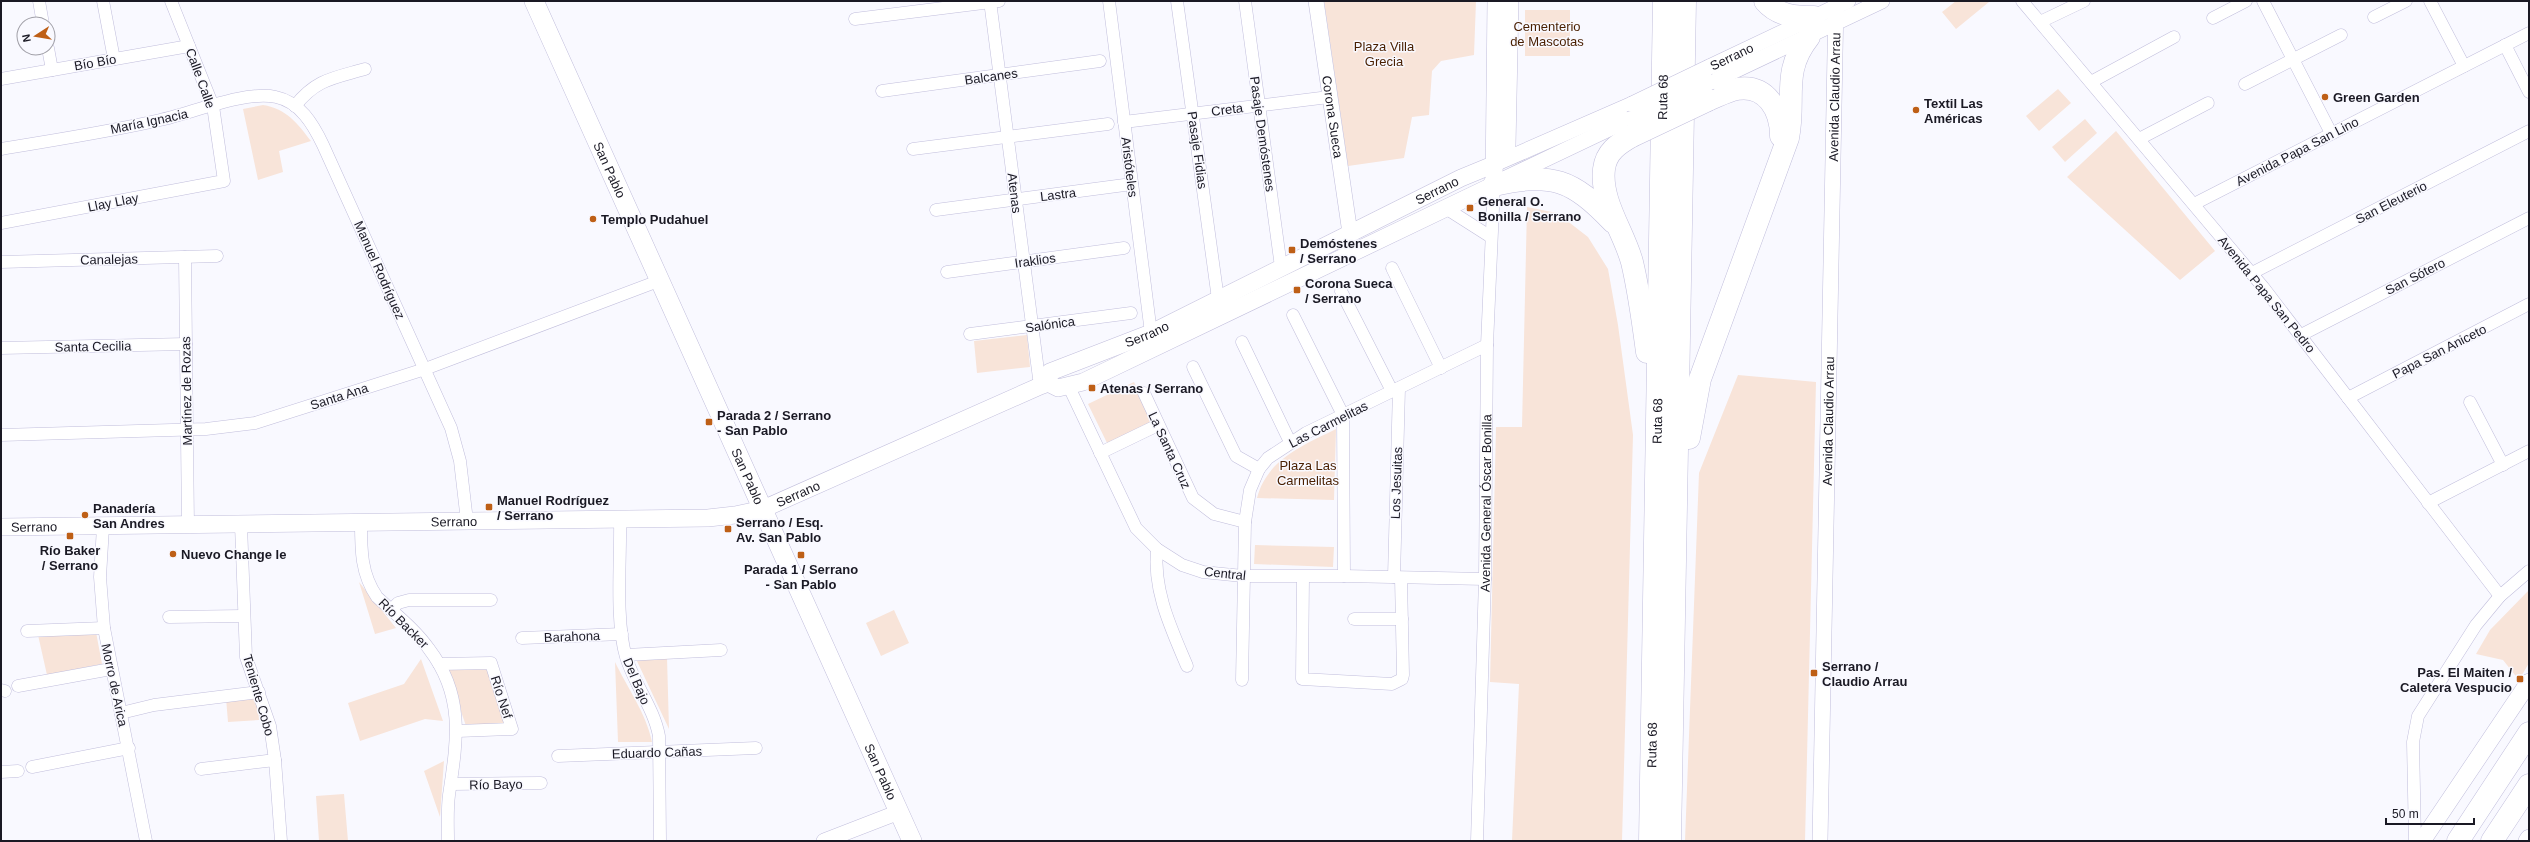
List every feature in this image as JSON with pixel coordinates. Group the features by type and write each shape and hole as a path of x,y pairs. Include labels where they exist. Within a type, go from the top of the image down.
{"highway":[{"name":"Ruta 68","path":"1650,841 1664,1"},
{"name":"Ruta 68","path":"1670,841 1685,1"},
{"path":"1675,551 1691,418 1700,379 1779,158 1788,138 1791,122 1792,71 1799,51 1812,27 1798,17 1778,12 1765,1"},
{"path":"1657,422 1636,282 1628,247 1604,188 1604,168 1611,151 1631,128 1709,91 1749,88 1763,94 1777,109 1781,134 1779,158"},
{"path":"1495,174 1555,181 1577,190 1588,198 1620,228"},
{"path":"2458,841 2529,733"},
{"path":"2492,841 2529,785"}],"main road":[{"name":"San Pablo","path":"534,1 661,280 912,841"},
{"name":"Avenida General Óscar Bonilla","path":"1495,174 1496,1"},
{"path":"1495,174 1507,145 1510,1"},
{"name":"Serrano","path":"1069,386 1447,209 1495,174"},
{"name":"Serrano","path":"1,527 188,526 708,518 735,515 763,509 1044,385 1050,372 1151,333 1461,178 1495,174"},
{"path":"1044,385 1058,388 1069,386"},
{"path":"2422,841 2529,682"}],"street":[{"path":"39,1 42,16"},
{"path":"103,1 114,59"},
{"name":"Calle Calle","path":"171,1 213,106 224,181"},
{"path":"855,19 993,1"},
{"name":"Atenas","path":"993,1 999,75 1032,326 1044,385"},
{"name":"Aristóteles","path":"1109,1 1151,333"},
{"name":"Pasaje Fidias","path":"1177,1 1218,299"},
{"name":"Pasaje Demóstenes","path":"1245,1 1281,267"},
{"name":"Corona Sueca","path":"1316,1 1350,233"},
{"name":"Serrano","path":"1495,174 1632,104 1710,67 1812,27 1835,24 1882,1"},
{"name":"Avenida Papa San Pedro","path":"2022,1 2252,273 2500,596"},
{"path":"2040,22 2084,1"},
{"path":"2213,18 2246,1"},
{"path":"2263,1 2331,134"},
{"path":"2374,17 2406,1"},
{"path":"2430,1 2464,66"},
{"name":"Serrano","path":"1709,91 1812,27 1840,3"},
{"name":"Avenida Claudio Arrau","path":"1820,841 1835,24 1840,3"},
{"name":"Avenida Papa San Lino","path":"2194,204 2529,33"},
{"path":"2245,84 2341,35"},
{"path":"2091,82 2174,37"},
{"path":"2505,45 2529,92"},
{"name":"Bío Bío","path":"1,79 190,46"},
{"path":"49,56 52,70"},
{"name":"Balcanes","path":"882,91 1100,60"},
{"path":"295,106 306,91 321,81 365,69"},
{"name":"María Ignacia","path":"1,149 159,121 260,95 277,97 295,106"},
{"name":"Creta","path":"1124,122 1329,97"},
{"path":"2139,139 2208,103"},
{"name":"Manuel Rodríguez","path":"295,106 312,124 324,145 425,369 455,440 467,521"},
{"path":"913,149 1108,124"},
{"name":"Serrano","path":"1495,174 1631,128"},
{"name":"San Eleuterio","path":"2252,273 2529,131"},
{"name":"Avenida General Óscar Bonilla","path":"1478,841 1485,579 1487,346 1495,174"},
{"name":"Llay Llay","path":"1,223 224,181"},
{"name":"Lastra","path":"936,210 1132,184"},
{"name":"Serrano","path":"1447,209 1492,237"},
{"name":"San Sótero","path":"2301,335 2529,218"},
{"name":"Iraklios","path":"947,272 1124,248"},
{"name":"Canalejas","path":"1,262 217,256"},
{"name":"Martínez de Rozas","path":"185,257 188,526"},
{"path":"1392,268 1441,368"},
{"name":"Santa Ana","path":"1,435 187,430 222,428 254,423 425,369 661,280"},
{"name":"Los Jesuitas","path":"1303,576 1302,679 1398,682 1403,675 1402,619 1398,578 1395,390 1341,291"},
{"name":"Papa San Aniceto","path":"2348,398 2529,304"},
{"name":"Salónica","path":"970,334 1130,313"},
{"path":"1293,315 1343,415 1344,576"},
{"path":"1242,342 1290,442"},
{"name":"Santa Cecilia","path":"1,348 186,344"},
{"name":"Las Carmelitas","path":"1242,680 1244,522 1250,490 1259,469 1268,458 1290,442 1487,346"},
{"path":"1193,367 1236,456 1259,469"},
{"name":"Central","path":"1069,386 1133,523 1157,549 1192,569 1243,576 1344,576 1485,579"},
{"name":"La Santa Cruz","path":"1144,393 1193,498 1214,514 1244,522"},
{"path":"2470,402 2503,465"},
{"path":"1100,453 1158,425"},
{"path":"2428,503 2529,451"},
{"name":"Del Bajo","path":"620,519 622,634 626,655 634,678 656,723 660,752 660,841"},
{"name":"Río Backer","path":"361,523 362,554 366,578 377,597 428,647 439,664 453,698 458,731 448,841"},
{"name":"Teniente Cobo","path":"241,525 243,616 246,657 270,726 275,760 282,841"},
{"name":"Morro de Arica","path":"103,527 100,577 104,628 111,669 129,748 146,841"},
{"path":"1157,549 1155,573 1158,589 1187,666"},
{"path":"2415,841 2413,742 2418,716 2425,702 2476,625 2500,596 2529,571"},
{"path":"391,610 398,603 410,600 491,600"},
{"path":"169,617 243,616"},
{"path":"1354,619 1402,619"},
{"path":"27,631 104,628"},
{"name":"Barahona","path":"522,638 622,634"},
{"path":"626,655 721,650"},
{"name":"Río Nef","path":"439,664 491,663 512,729 458,731"},
{"path":"18,686 111,669"},
{"path":"121,713 154,705 259,692"},
{"path":"32,767 129,748"},
{"name":"Eduardo Cañas","path":"558,756 756,748"},
{"path":"201,769 275,760"},
{"path":"1,772 18,771"},
{"name":"Río Bayo","path":"452,784 541,783"},
{"path":"824,841 899,812"}],"green space":[{"name":"Plaza Villa Grecia","path":"1324,1 1476,1 1474,55 1441,61 1432,71 1429,115 1412,117 1404,158 1348,166"},
{"path":"1956,1 1989,2 1956,29 1942,12"},
{"name":"Cementerio de Mascotas","path":"1525,10 1570,10 1570,56 1525,56"},
{"path":"2058,89 2071,103 2039,131 2026,116"},
{"path":"263,105 285,113 296,123 311,141 279,151 283,172 258,180 243,109"},
{"path":"2085,119 2097,133 2065,162 2052,147"},
{"path":"2116,131 2215,251 2180,280 2067,177"},
{"path":"1527,207 1557,213 1588,237 1608,269 1618,325 1633,435 1622,841 1512,841 1519,684 1490,682 1496,427 1522,427"},
{"path":"1027,335 1030,367 977,373 974,341"},
{"path":"1738,375 1816,382 1805,841 1685,841 1699,473"},
{"path":"1134,382 1154,423 1108,445 1088,404"},
{"name":"Plaza Las Carmelitas","path":"1336,429 1334,500 1257,498 1262,484 1278,463 1288,455"},
{"path":"1255,545 1334,547 1333,567 1254,564"},
{"path":"359,582 396,628 375,634"},
{"path":"2529,590 2529,663 2519,680 2503,660 2476,654 2490,630"},
{"path":"894,610 909,643 881,656 866,623"},
{"path":"96,632 102,664 47,675 38,635"},
{"path":"667,657 669,729 636,659"},
{"path":"421,659 443,721 425,719 360,741 348,703 404,684"},
{"path":"615,662 646,721 652,742 618,742"},
{"path":"446,667 487,668 506,723 466,726"},
{"path":"257,696 259,720 228,722 226,698"},
{"path":"444,761 440,817 424,771"},
{"path":"344,794 348,841 319,841 316,796"}],"place":[{"name":"Green Garden","path":"2325,97"},
{"name":"Textil Las Américas","path":"1916,110"},
{"name":"General O. Bonilla / Serrano","path":"1470,208"},
{"name":"Templo Pudahuel","path":"593,219"},
{"name":"Demóstenes / Serrano","path":"1292,250"},
{"name":"Corona Sueca / Serrano","path":"1297,290"},
{"name":"Atenas / Serrano","path":"1092,388"},
{"name":"Parada 2 / Serrano - San Pablo","path":"709,422"},
{"name":"Manuel Rodríguez / Serrano","path":"489,507"},
{"name":"Panadería San Andres","path":"85,515"},
{"name":"Serrano / Esq. Av. San Pablo","path":"728,529"},
{"name":"Río Baker / Serrano","path":"70,536"},
{"name":"Nuevo Change le","path":"173,554"},
{"name":"Parada 1 / Serrano - San Pablo","path":"801,555"},
{"name":"Serrano / Claudio Arrau","path":"1814,673"},
{"name":"Pas. El Maiten / Caletera Vespucio","path":"2520,679"}]}
